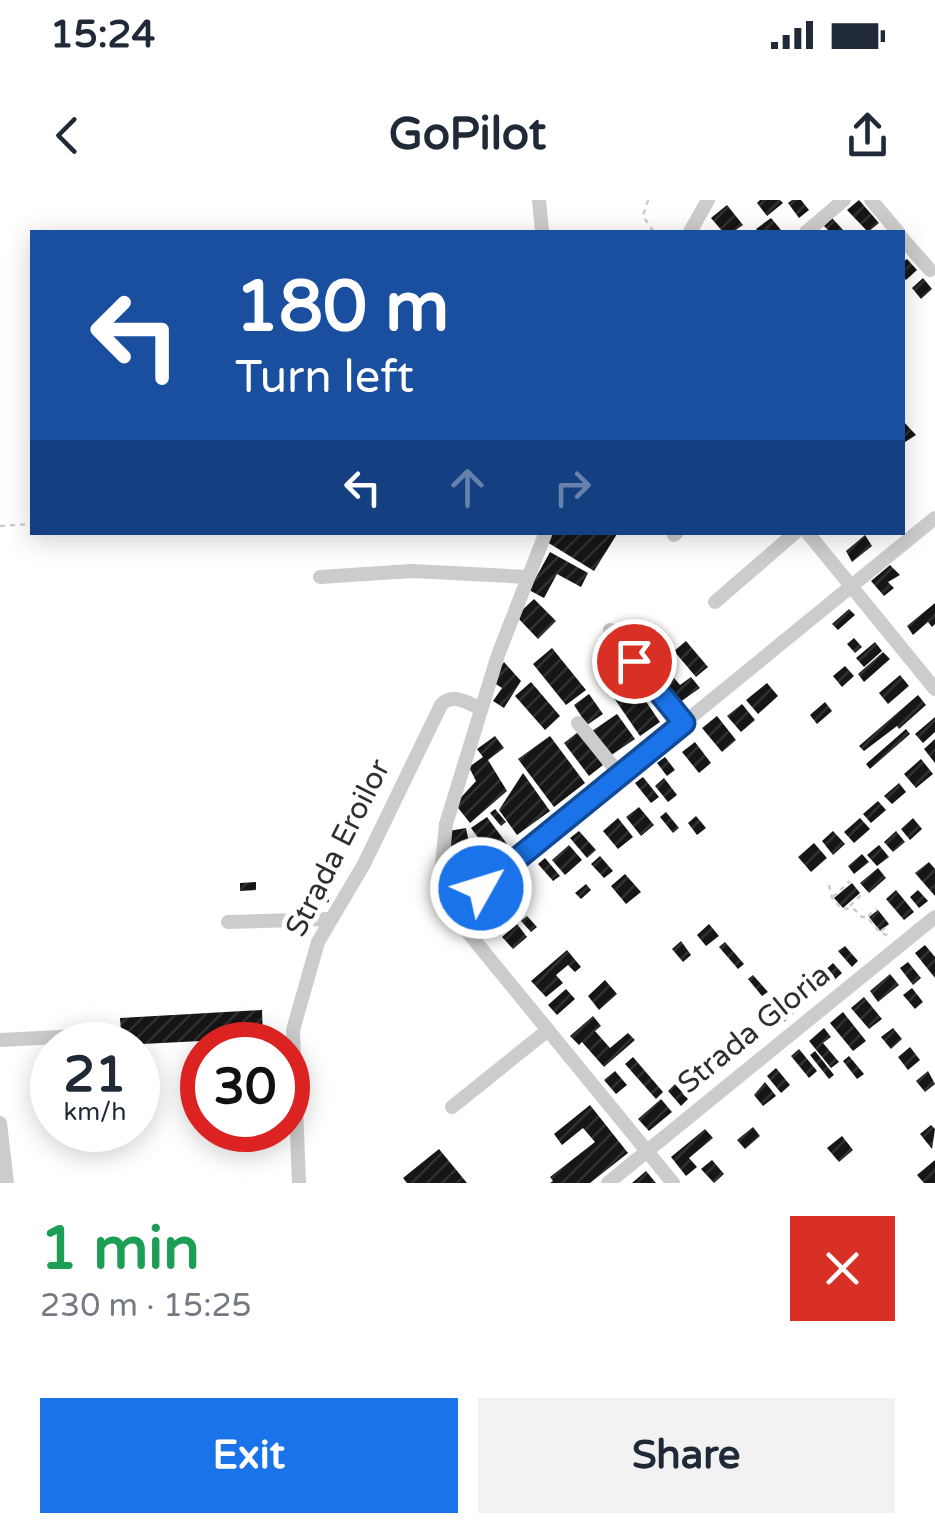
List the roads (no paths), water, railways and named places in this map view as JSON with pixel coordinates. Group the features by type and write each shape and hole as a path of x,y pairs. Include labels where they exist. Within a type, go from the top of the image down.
{"street":[{"path":"539,200 542,230"},
{"path":"691,230 708,200"},
{"path":"815,230 844,200"},
{"path":"871,200 896,230"},
{"path":"905,241 930,270"},
{"path":"453,911 935,518"},
{"path":"545,535 480,708 446,824 442,866 453,911 673,1183"},
{"path":"716,602 793,535"},
{"path":"809,535 934,686"},
{"path":"320,577 412,572 528,578"},
{"path":"610,630 684,723"},
{"name":"Strada Eroilor","path":"299,1183 293,1030 318,942 364,864 441,706 455,698 480,708"},
{"path":"578,723 620,775"},
{"name":"Strada Gloria","path":"608,1183 935,917"},
{"path":"228,922 329,919"},
{"path":"452,1107 548,1030"},
{"path":"0,1040 30,1038"},
{"path":"0,1123 7,1183"}]}
